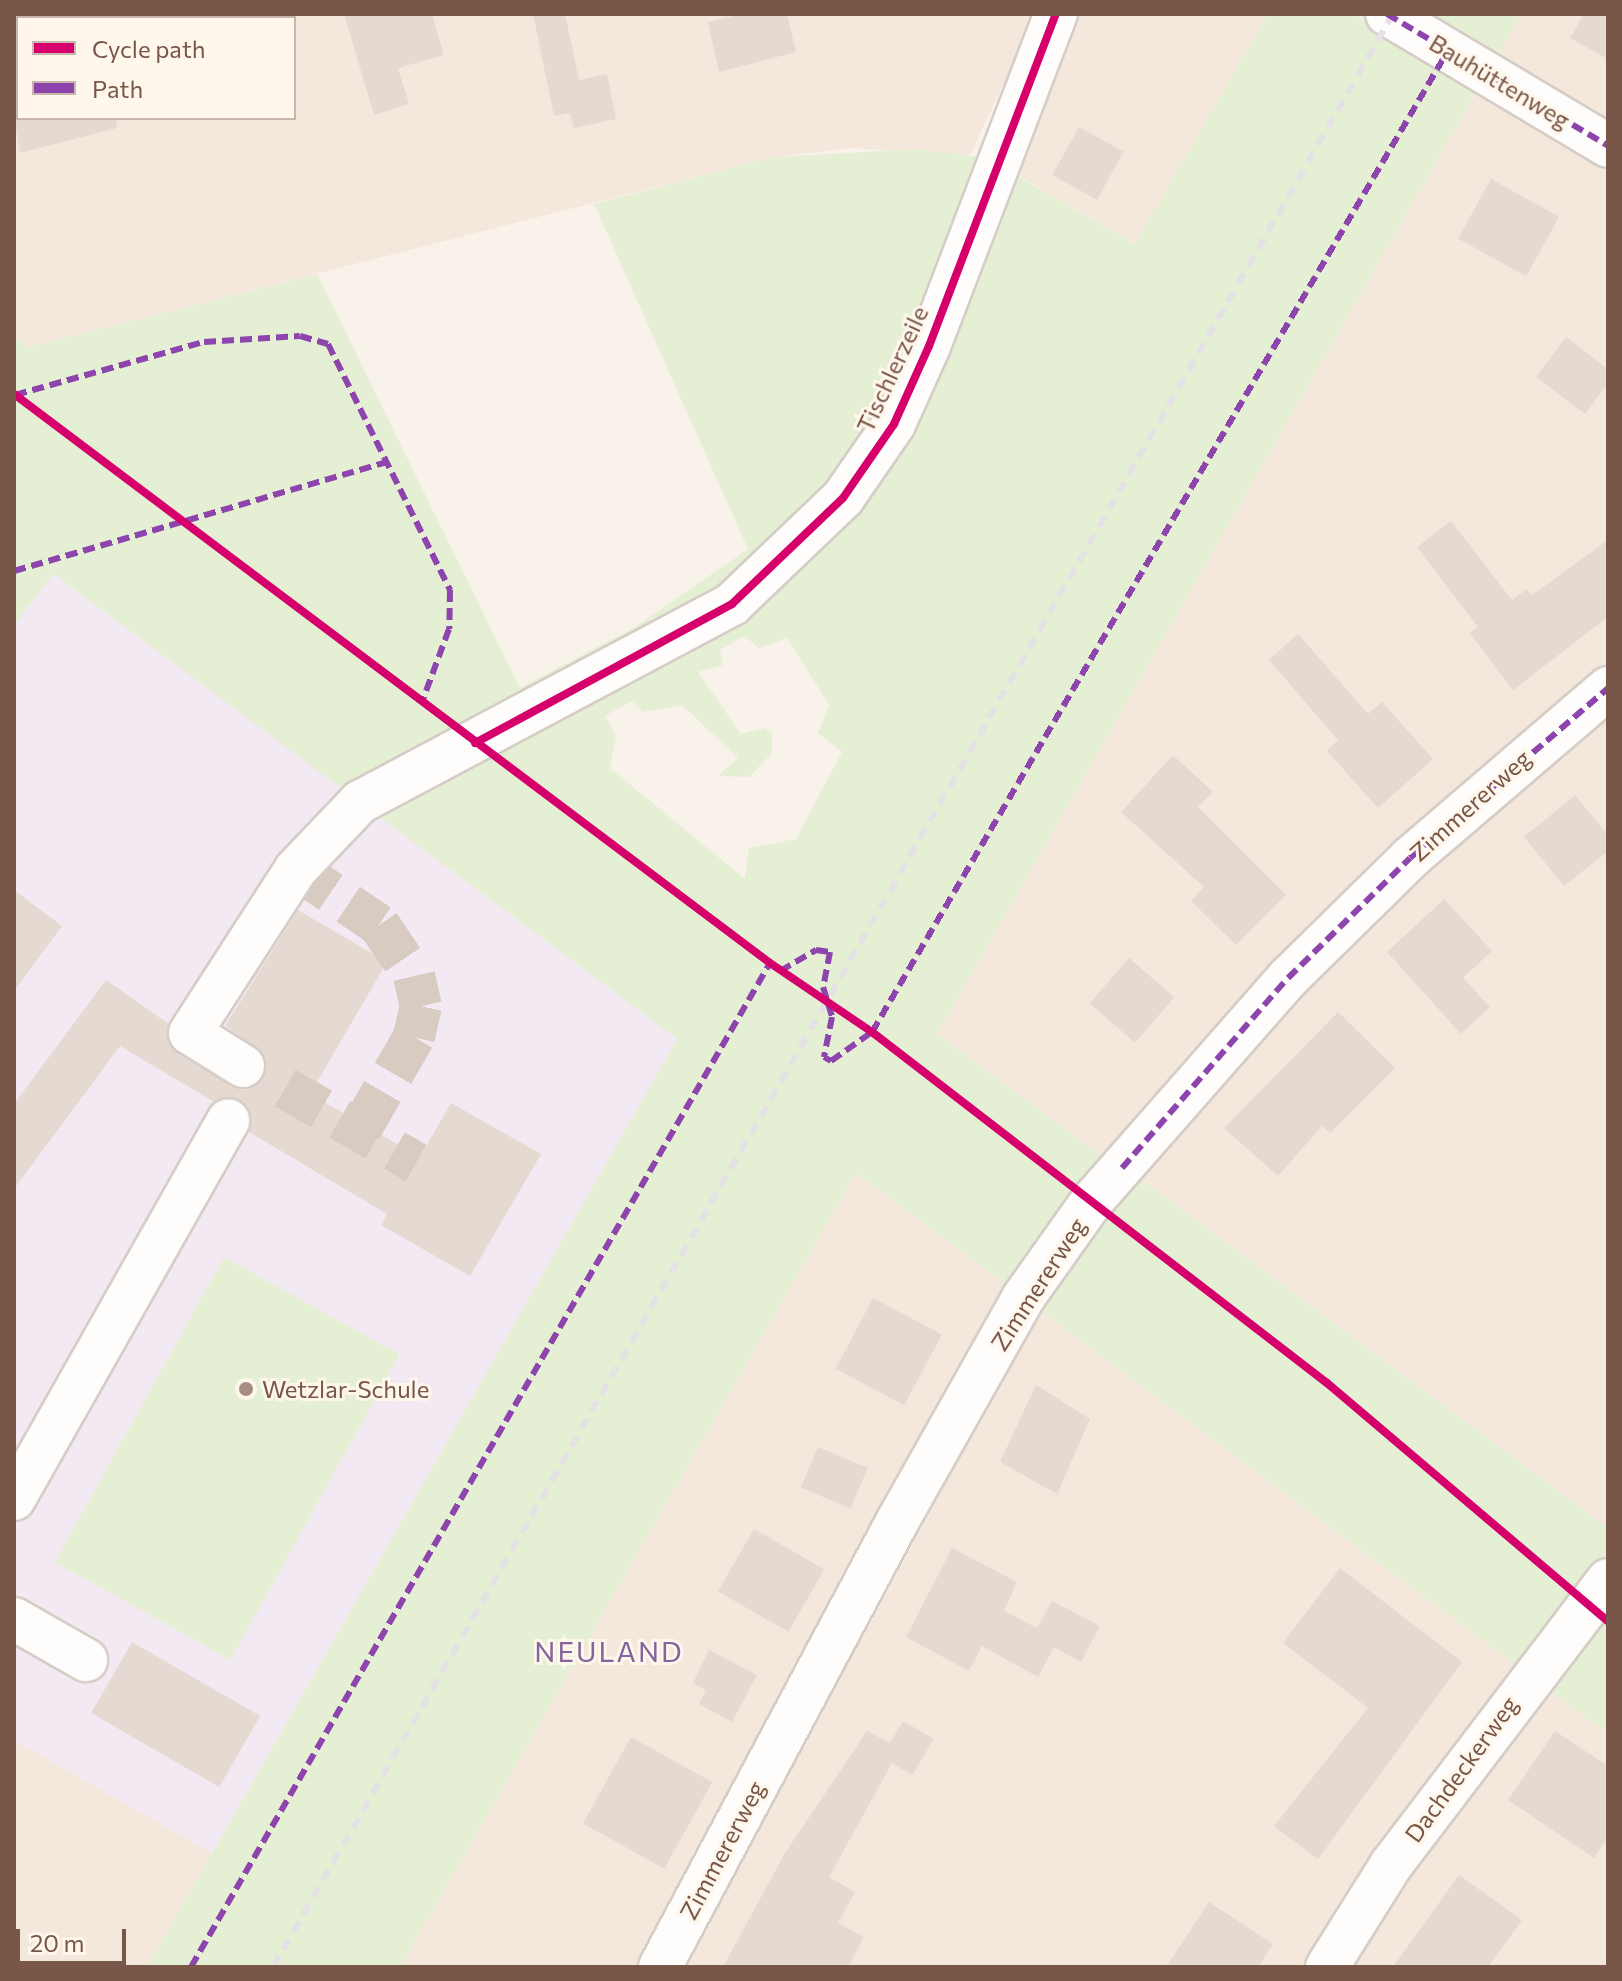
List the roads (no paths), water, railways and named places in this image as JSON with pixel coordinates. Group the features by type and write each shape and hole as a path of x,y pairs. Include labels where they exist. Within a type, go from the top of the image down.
{"street":[{"name":"Tischlerzeile","path":"243,1066 190,1033 296,869 360,802 732,604 843,498 894,424 929,346 1056,14"},
{"name":"Bauhüttenweg","path":"1389,15 1608,146"},
{"name":"Zimmererweg","path":"660,1967 1023,1298 1122,1168 1288,978 1410,858 1608,688"},
{"path":"14,1499 228,1120"},
{"name":"Dachdeckerweg","path":"1327,1967 1391,1865 1608,1580"},
{"path":"14,1619 86,1660"}],"tunnel":[{"path":"296,869 379,925 414,976 421,1006 414,1037 359,1132"},
{"path":"285,1088 416,1163"}],"railway":[{"path":"273,1967 1393,14"}],"place":[{"name":"Wetzlar-Schule","path":"246,1389"}],"district":[{"name":"NEULAND","path":"609,1651"}]}
